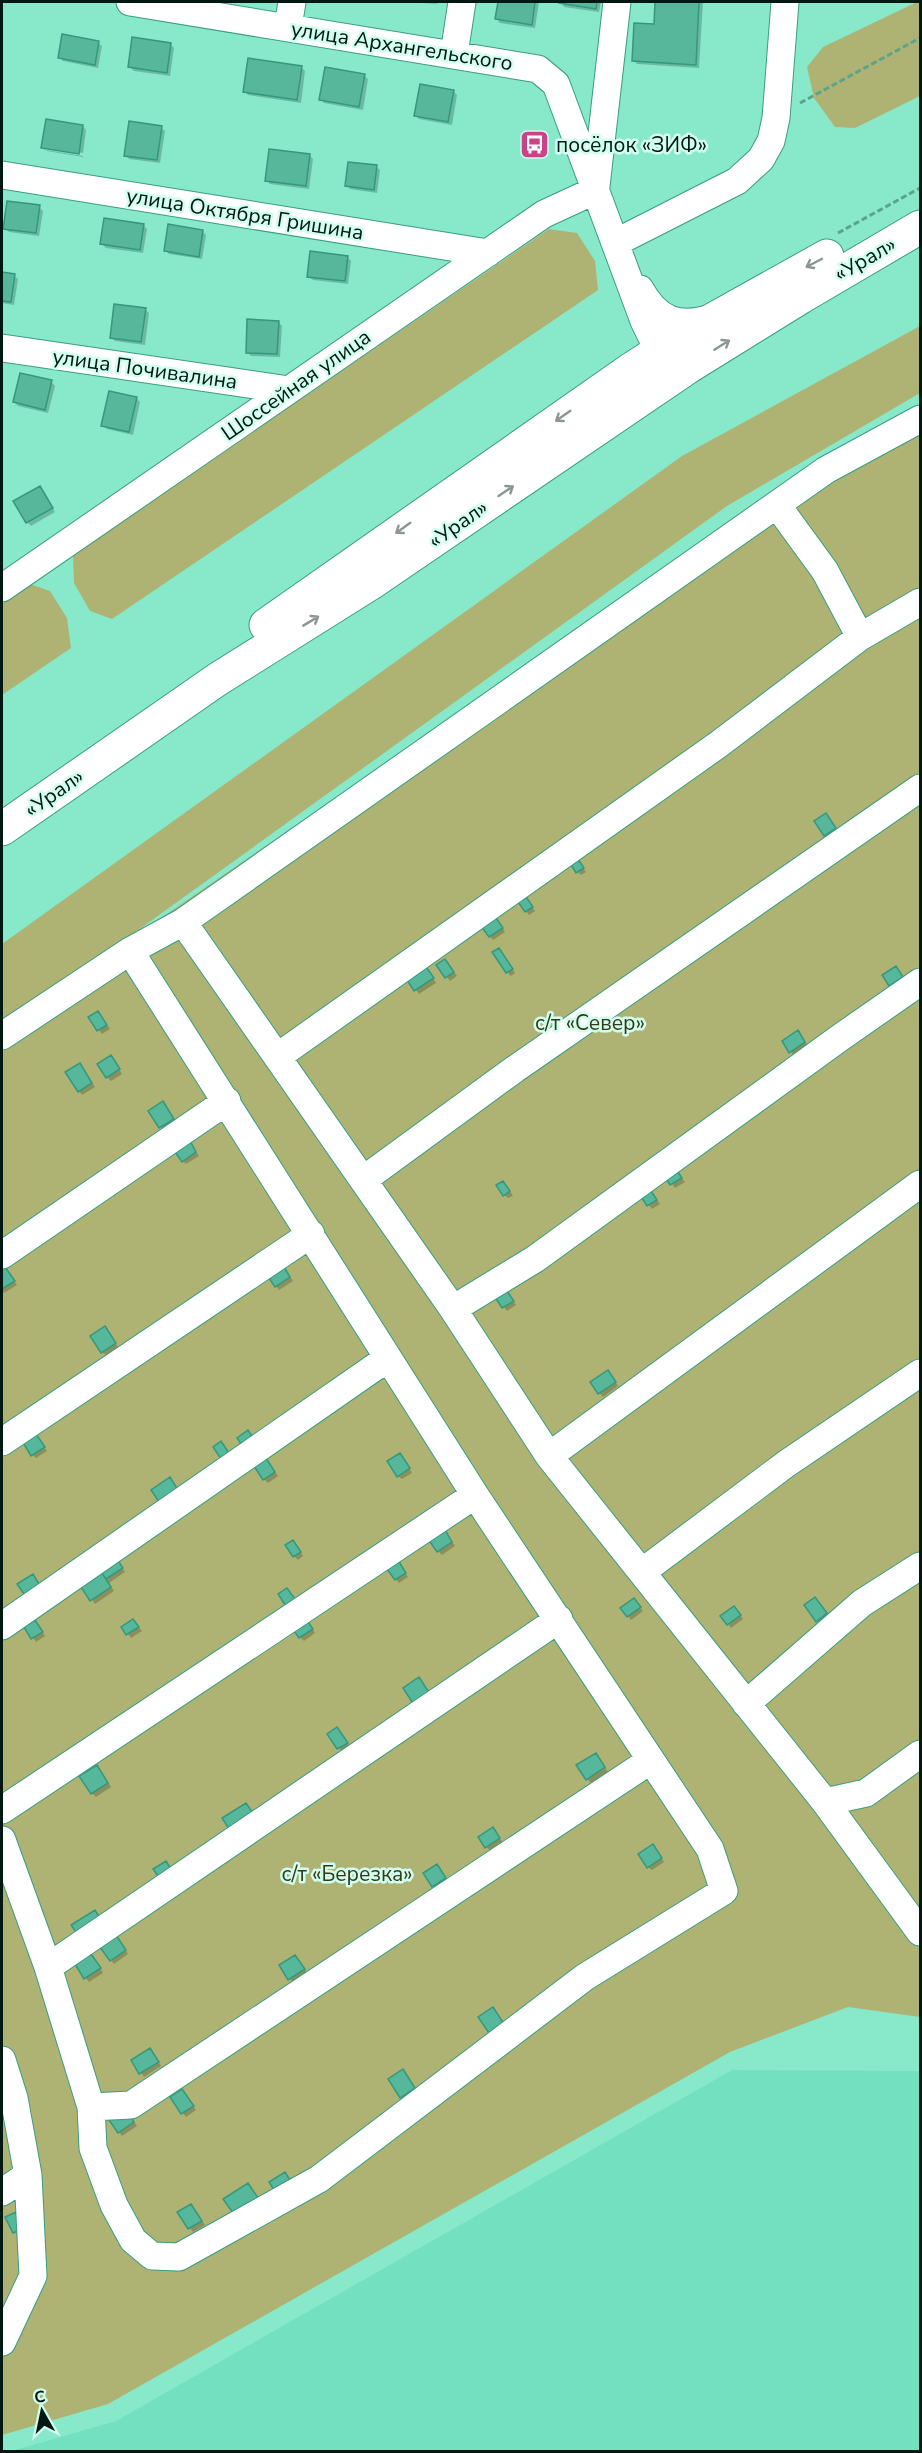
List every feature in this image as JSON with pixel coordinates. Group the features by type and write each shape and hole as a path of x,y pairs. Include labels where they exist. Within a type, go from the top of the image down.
{"highway":[{"name":"«Урал»","path":"2,829 219,679 371,583 665,364 717,317 921,205"},
{"name":"«Урал»","path":"2,805 264,626 611,382 665,364 801,297 921,227"}],"street":[{"name":"улица Архангельского","path":"130,2 290,14 454,54 538,69 556,84 615,243"},
{"path":"454,54 462,2"},
{"path":"596,190 617,2"},
{"path":"615,243 737,181 750,172 761,159 771,141 776,118 785,2"},
{"name":"улица Октября Гришина","path":"2,175 488,253"},
{"name":"Шоссейная улица","path":"2,588 544,214 596,190"},
{"path":"615,243 654,311 671,320 688,324 717,317"},
{"path":"615,243 644,321 665,364"},
{"path":"611,382 630,352 635,327 615,243"},
{"name":"улица Почивалина","path":"2,348 289,390"},
{"path":"2,1036 130,951 183,922 826,470 921,419"},
{"path":"777,505 825,571 860,637"},
{"path":"277,1057 719,744 860,637 921,602"},
{"path":"363,1180 514,1069 921,788"},
{"path":"183,922 453,1309 549,1456 825,1802 921,1932"},
{"path":"2,1840 48,1967 91,2107 93,2148 114,2205 134,2240 152,2256 178,2257 319,2179 585,1977 724,1891 710,1849 475,1495 130,951"},
{"path":"453,1309 535,1259 841,1037 921,982"},
{"path":"2,1256 227,1101"},
{"path":"549,1456 921,1184"},
{"path":"2,1442 311,1234"},
{"path":"2,1626 388,1358"},
{"path":"642,1572 786,1464 921,1373"},
{"path":"2,1810 475,1495"},
{"path":"746,1704 862,1603 921,1566"},
{"path":"48,1967 559,1619"},
{"path":"825,1802 866,1793 921,1754"},
{"path":"91,2107 131,2105 651,1760"},
{"path":"2,2060 14,2098 28,2175 33,2276 2,2342"},
{"path":"2,2192 28,2175"}],"path":[{"path":"776,118 842,78 921,38"}],"shaded area":[{"path":"732,2070 920,2071 920,2451 12,2451 116,2421"}],"green space":[{"path":"920,2 920,96 855,128 835,127 814,98 807,67 823,47"},
{"path":"549,229 577,233 595,261 598,290 112,619 90,611 74,583 73,555"},
{"path":"920,326 920,393 727,506 141,928 2,1021 2,944 682,456"},
{"path":"920,409 920,2017 848,2007 730,2052 108,2404 2,2435 2,1026 819,464"},
{"path":"30,584 50,591 67,618 71,648 2,695 2,604"}],"building":[{"path":"498,2 535,2 532,25 495,19"},
{"path":"559,2 597,2 596,9"},
{"path":"655,2 699,2 696,65 632,61 634,23 654,24"},
{"path":"62,34 99,41 95,65 58,58"},
{"path":"132,37 171,43 167,73 128,67"},
{"path":"248,58 302,66 297,100 243,92"},
{"path":"325,67 365,74 359,107 319,100"},
{"path":"420,84 454,90 448,122 414,116"},
{"path":"46,119 83,125 79,154 41,148"},
{"path":"129,121 162,126 157,160 124,156"},
{"path":"269,149 310,154 306,186 265,181"},
{"path":"348,162 377,165 374,190 345,186"},
{"path":"7,201 40,205 36,233 3,229"},
{"path":"104,218 144,224 140,250 100,244"},
{"path":"168,224 203,230 199,257 164,251"},
{"path":"310,251 348,256 345,281 307,277"},
{"path":"2,272 15,274 11,302 2,301"},
{"path":"114,304 146,308 141,342 110,338"},
{"path":"247,319 279,321 277,354 246,353"},
{"path":"20,373 52,380 45,410 13,402"},
{"path":"109,391 137,397 129,432 101,426"},
{"path":"40,486 53,508 26,523 13,501"},
{"path":"826,813 836,828 824,836 814,821"},
{"path":"574,853 584,868 576,873 567,858"},
{"path":"522,891 533,907 525,912 514,896"},
{"path":"492,912 503,928 489,937 478,922"},
{"path":"499,948 513,969 506,973 492,952"},
{"path":"445,959 454,972 445,978 436,965"},
{"path":"424,964 434,978 414,991 405,977"},
{"path":"896,966 903,977 889,986 882,975"},
{"path":"98,1011 107,1025 97,1031 88,1017"},
{"path":"798,1030 805,1042 789,1053 782,1041"},
{"path":"111,1055 120,1069 106,1078 97,1064"},
{"path":"80,1063 92,1083 78,1092 65,1072"},
{"path":"163,1101 174,1119 159,1128 148,1111"},
{"path":"189,1139 196,1152 182,1162 173,1149"},
{"path":"676,1169 682,1178 670,1185 665,1177"},
{"path":"503,1181 510,1191 503,1196 496,1185"},
{"path":"649,1188 657,1200 647,1206 640,1195"},
{"path":"2,1265 15,1281 2,1289"},
{"path":"283,1265 290,1277 275,1287 267,1275"},
{"path":"504,1287 514,1301 502,1308 493,1294"},
{"path":"105,1326 116,1343 101,1353 90,1336"},
{"path":"608,1370 616,1382 598,1394 590,1382"},
{"path":"248,1430 256,1442 245,1450 237,1438"},
{"path":"34,1431 45,1447 31,1456 21,1439"},
{"path":"221,1441 229,1453 221,1459 213,1447"},
{"path":"400,1453 410,1468 397,1477 387,1461"},
{"path":"266,1458 275,1472 263,1480 254,1466"},
{"path":"170,1477 178,1490 159,1502 151,1490"},
{"path":"444,1528 452,1542 437,1552 428,1539"},
{"path":"293,1540 301,1552 293,1557 285,1545"},
{"path":"117,1559 123,1568 106,1579 100,1570"},
{"path":"398,1560 406,1573 395,1580 386,1568"},
{"path":"100,1570 111,1587 90,1601 79,1584"},
{"path":"33,1574 39,1584 24,1594 17,1584"},
{"path":"287,1588 299,1605 289,1611 278,1594"},
{"path":"815,1597 827,1613 816,1622 804,1605"},
{"path":"634,1598 641,1607 627,1617 620,1608"},
{"path":"734,1606 741,1615 727,1625 720,1616"},
{"path":"133,1619 139,1627 126,1635 121,1627"},
{"path":"306,1619 313,1629 299,1638 292,1628"},
{"path":"35,1620 43,1632 31,1639 24,1627"},
{"path":"419,1677 430,1694 414,1705 403,1688"},
{"path":"337,1727 348,1743 337,1749 327,1734"},
{"path":"596,1753 605,1767 586,1780 576,1765"},
{"path":"97,1765 108,1783 91,1794 79,1776"},
{"path":"246,1803 255,1816 231,1832 222,1818"},
{"path":"493,1827 500,1838 485,1848 478,1837"},
{"path":"653,1844 662,1858 647,1868 638,1854"},
{"path":"166,1861 174,1874 162,1882 153,1869"},
{"path":"437,1864 446,1878 432,1887 423,1873"},
{"path":"95,1910 101,1920 78,1935 71,1925"},
{"path":"116,1935 126,1950 110,1961 99,1946"},
{"path":"91,1954 101,1968 84,1979 75,1964"},
{"path":"295,1955 305,1969 288,1980 279,1965"},
{"path":"493,2007 504,2024 489,2033 478,2017"},
{"path":"150,2048 159,2062 139,2074 131,2060"},
{"path":"403,2069 415,2088 400,2098 388,2079"},
{"path":"182,2089 194,2106 181,2114 170,2097"},
{"path":"126,2109 134,2122 118,2133 109,2120"},
{"path":"285,2172 290,2180 274,2190 269,2182"},
{"path":"248,2183 262,2204 238,2220 223,2199"},
{"path":"191,2204 202,2221 188,2229 177,2212"},
{"path":"16,2212 23,2229 13,2233 5,2217"}],"place":[{"name":"посёлок «ЗИФ»","path":"535,145"}],"park label":[{"name":"с/т «Север»","path":"590,1023"},
{"name":"с/т «Березка»","path":"347,1874"}]}
